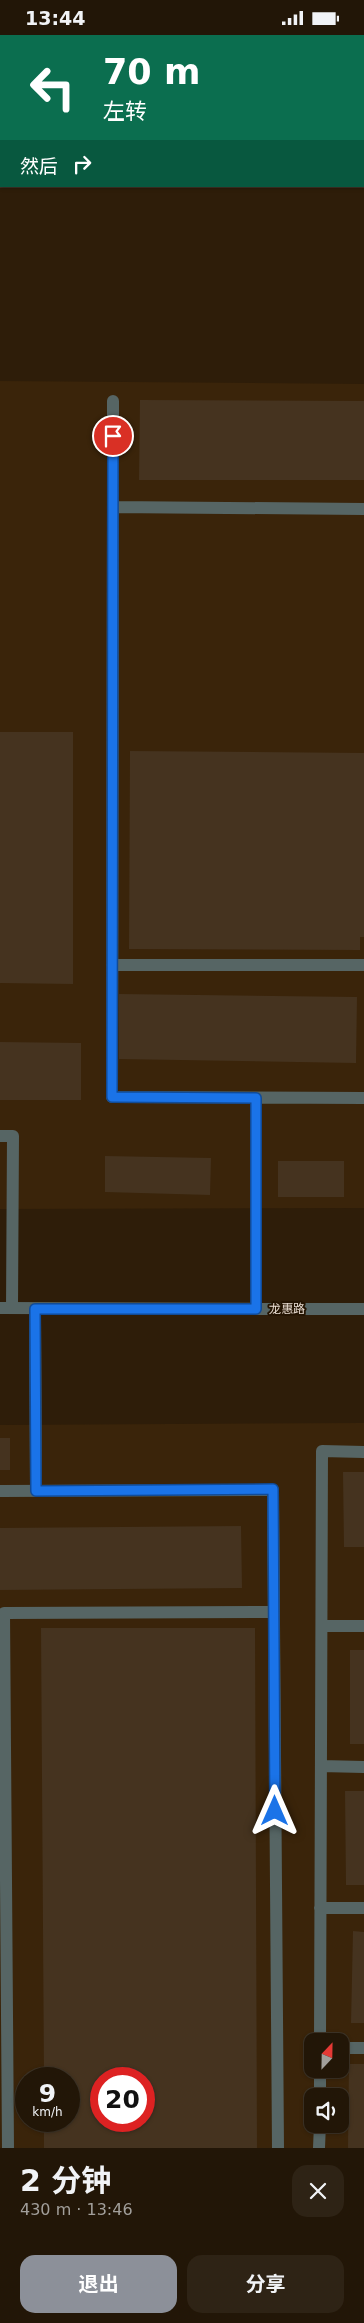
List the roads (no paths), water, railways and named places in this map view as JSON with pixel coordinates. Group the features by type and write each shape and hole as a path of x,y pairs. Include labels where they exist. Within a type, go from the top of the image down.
{"street":[{"path":"113,401 112,1097 364,1098"},
{"path":"113,507 364,509"},
{"path":"112,965 364,965"},
{"path":"256,1098 256,1309"},
{"path":"0,1136 13,1136 6,1308"},
{"name":"龙惠路","path":"6,1308 364,1309"},
{"path":"35,1309 36,1491"},
{"path":"320,2033 322,1451 364,1452"},
{"path":"0,1491 273,1489 278,2148"},
{"path":"8,2148 4,1613 274,1612"},
{"path":"322,1626 364,1626"},
{"path":"321,1766 364,1767"},
{"path":"320,1908 364,1908"},
{"path":"349,2048 364,2048"},
{"path":"319,2148 320,2133"}]}
